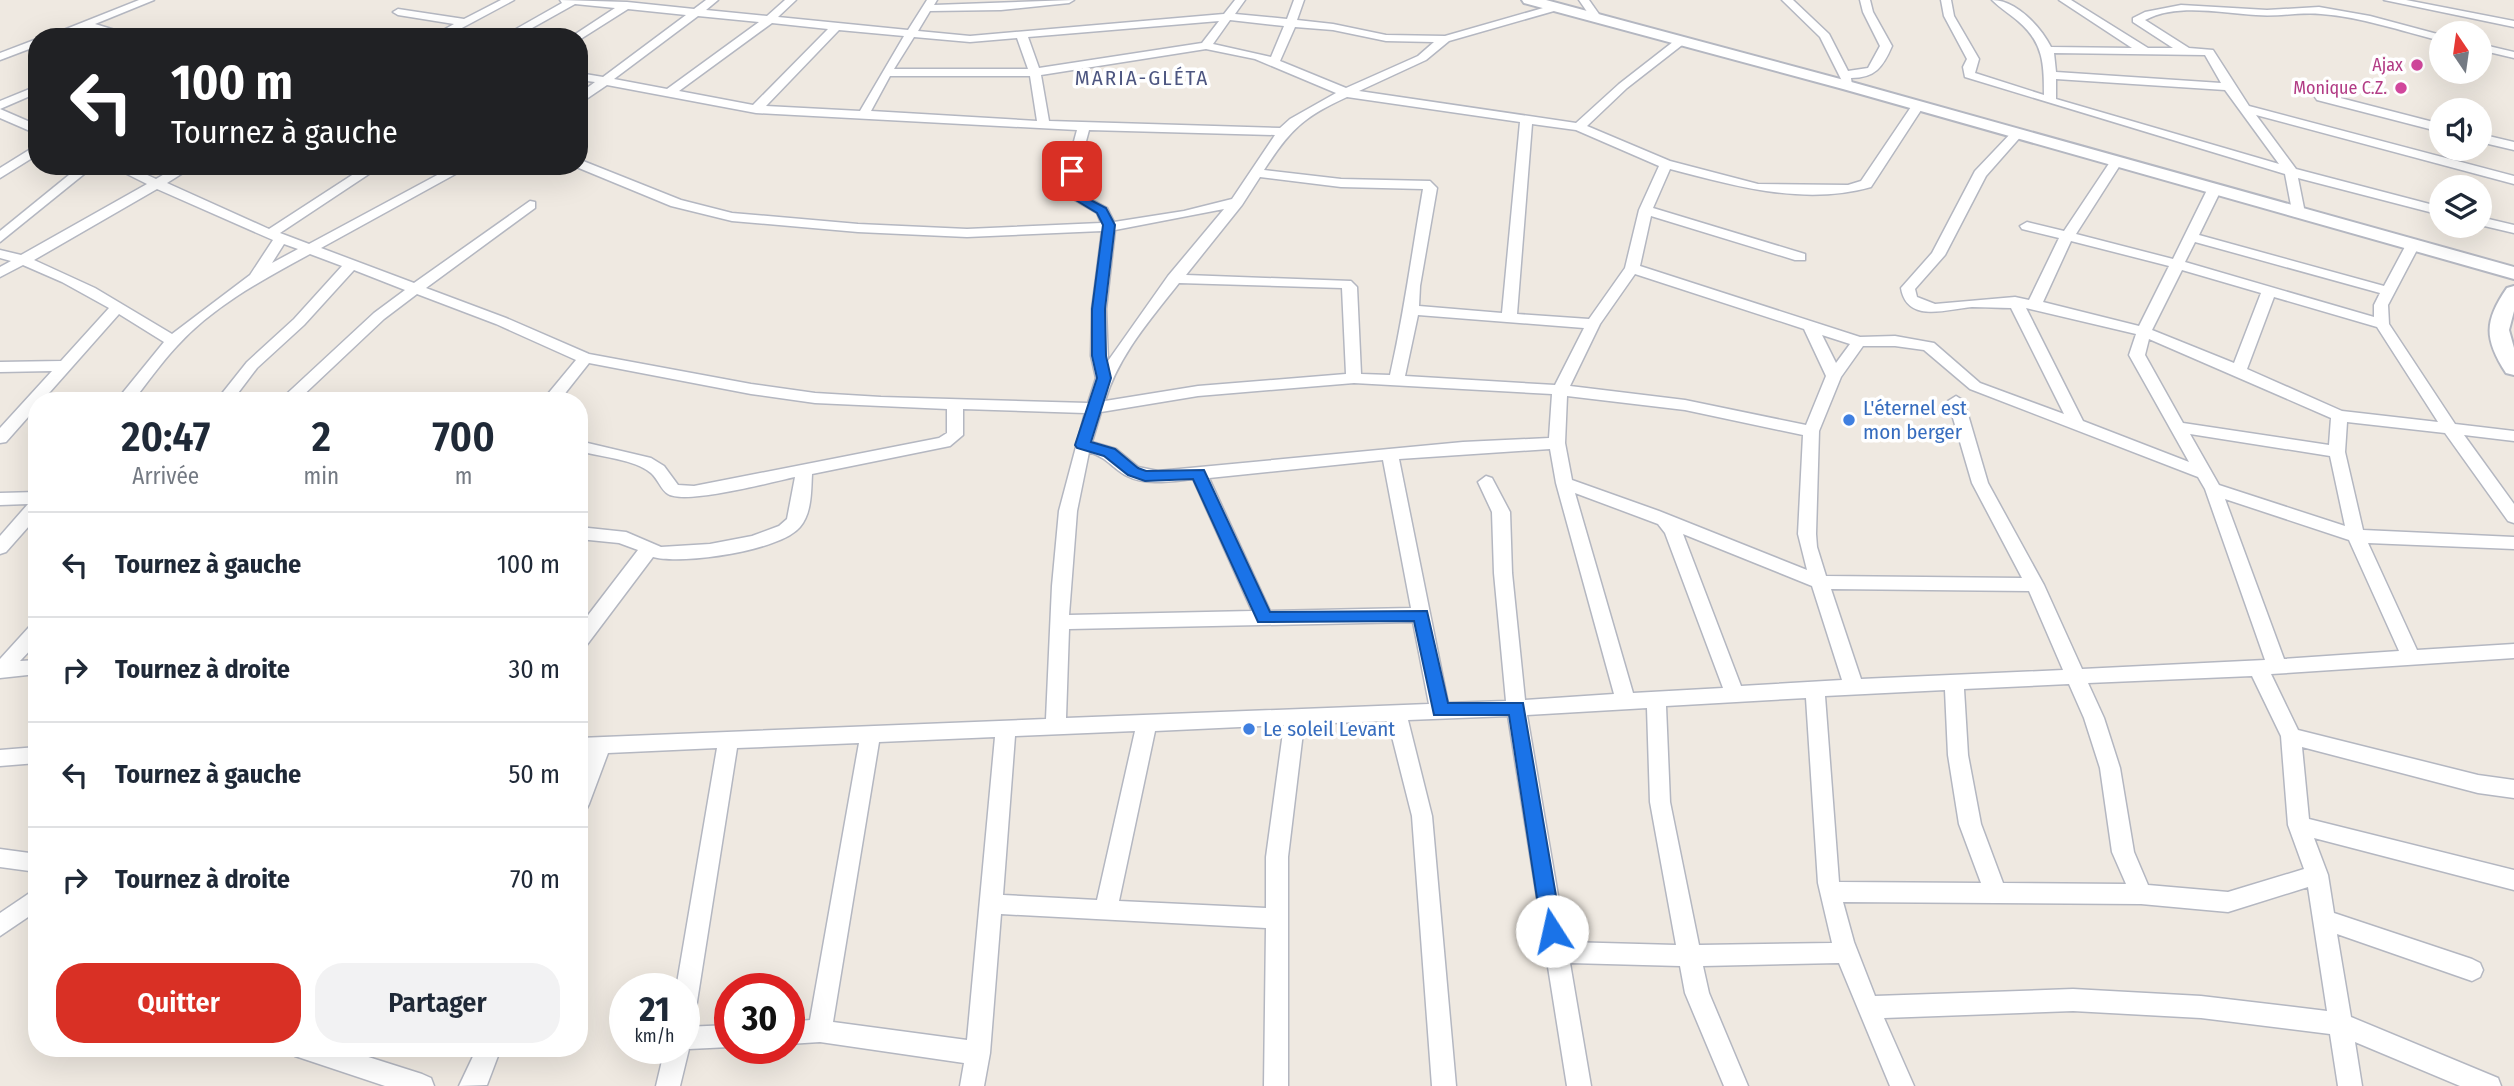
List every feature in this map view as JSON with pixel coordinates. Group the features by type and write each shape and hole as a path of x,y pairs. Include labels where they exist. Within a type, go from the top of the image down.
{"street":[{"path":"74,28 149,0"},
{"path":"453,28 509,0"},
{"path":"565,0 629,3 835,28 970,39 1228,17 1366,32 1387,38 1445,39 1557,7"},
{"path":"588,94 713,0"},
{"path":"669,93 769,20 791,0"},
{"path":"864,114 880,83 930,4 1001,7 1069,0"},
{"path":"1206,46 1240,0"},
{"path":"1273,63 1292,23 1299,0"},
{"path":"1529,0 1847,80 1917,107 2514,273"},
{"path":"1584,0 1596,17"},
{"path":"1787,0 1825,36 1847,80"},
{"path":"1847,80 1871,73 1886,46 1868,12 1865,0"},
{"path":"1946,0 1949,16 1973,60 1969,75 2291,172 2429,208"},
{"path":"1997,0 2026,22 2047,50 2050,65 2050,101"},
{"path":"2064,0 2148,53"},
{"path":"2381,0 2408,29"},
{"path":"2389,0 2514,24"},
{"path":"524,28 573,1"},
{"path":"588,30 629,3"},
{"path":"2188,53 2137,20 2146,11 2176,4 2270,13 2319,5 2429,34"},
{"path":"398,12 464,22"},
{"path":"84,24 99,28"},
{"path":"756,109 835,28"},
{"path":"1022,36 1035,72 1044,125"},
{"path":"1056,729 1068,511 1083,445 1104,378 1138,325 1237,202 1283,132 1306,112 1422,58 1445,39"},
{"path":"0,40 28,44"},
{"path":"1579,127 1623,86 1682,40"},
{"path":"0,57 28,46"},
{"path":"888,74 1035,72 1206,46 1243,52 1347,93 1579,127 1665,164 1758,188 1817,190 1859,187 1866,184 1917,107"},
{"path":"2047,50 2209,52 2229,87 2291,172 2298,213"},
{"path":"2492,50 2514,55"},
{"path":"2048,75 2229,87"},
{"path":"588,78 756,109 1084,127 1283,132"},
{"path":"0,105 28,93"},
{"path":"2321,97 2429,125"},
{"path":"2247,109 2514,180"},
{"path":"0,113 28,126"},
{"path":"1509,317 1526,118"},
{"path":"0,127 13,119"},
{"path":"1084,127 1072,171 1073,190 1080,201 1102,211 1109,225 1099,309 1099,356 1104,378"},
{"path":"2017,134 1980,174 1938,255 1908,288 1910,299 1918,305 1935,308 2015,301 2035,304 2144,332 2239,370 2339,416 2514,436"},
{"path":"2492,141 2514,146"},
{"path":"0,174 28,155"},
{"path":"2035,304 2042,281 2067,237 2116,162"},
{"path":"1626,702 1564,483 1557,443 1560,390 1593,324 1632,268 1646,210 1665,164"},
{"path":"588,167 698,210 719,215 967,235 1007,234 1168,219 1237,202"},
{"path":"1258,173 1341,183 1428,186 1430,190 1413,286 1412,310 1396,381"},
{"path":"0,238 77,175"},
{"path":"136,175 275,237 501,321 584,358 815,398 1094,408 1138,398 1198,391 1354,378 1560,390 1685,405 1811,431"},
{"path":"0,273 172,175"},
{"path":"255,278 275,237 362,175"},
{"path":"131,392 173,341 203,315 255,278 448,175"},
{"path":"2214,190 2144,332 2137,355 2213,489 2291,736 2300,825 2318,875 2350,1086"},
{"path":"297,392 379,316 530,205"},
{"path":"1646,210 1800,257"},
{"path":"2492,223 2514,229"},
{"path":"2027,226 2177,264 2382,324"},
{"path":"2193,237 2388,291"},
{"path":"2412,246 2381,305 2382,324 2449,428 2514,517"},
{"path":"0,254 24,259 118,307 173,341"},
{"path":"231,392 252,365 299,322 350,266"},
{"path":"1632,268 1859,342 1895,341 1929,346 1975,386 2203,473"},
{"path":"1173,279 1346,284 1350,287 1354,378"},
{"path":"2239,370 2269,291"},
{"path":"2514,292 2508,321 2497,329 2499,342 2514,368"},
{"path":"2015,301 2076,423"},
{"path":"42,392 118,307"},
{"path":"1412,310 1593,324"},
{"path":"1811,328 1834,376"},
{"path":"1854,687 1808,547 1811,431 1834,376 1859,342"},
{"path":"557,392 584,358"},
{"path":"0,367 66,366"},
{"path":"1956,401 1980,483 2035,584 2078,677 2110,768 2123,852 2141,894"},
{"path":"588,448 645,462 658,470 673,491 694,492 944,442 955,435 955,403"},
{"path":"0,438 28,407"},
{"path":"2339,416 2337,452 2356,536 2411,657"},
{"path":"2177,426 2337,452"},
{"path":"1083,445 1110,453 1133,472 1145,476 1507,444 1557,443"},
{"path":"1390,455 1440,710"},
{"path":"588,534 632,539 649,550 662,553 718,548 786,531 794,523 799,510 804,471"},
{"path":"1199,473 1264,618"},
{"path":"1486,482 1501,512 1503,573 1516,708 1579,1086"},
{"path":"1564,483 1819,582 2035,584"},
{"path":"2213,489 2356,536 2514,543"},
{"path":"0,499 28,498"},
{"path":"0,548 28,515"},
{"path":"1665,521 1673,531 1735,695"},
{"path":"588,619 649,550"},
{"path":"1060,622 1421,615"},
{"path":"28,644 0,671 28,668"},
{"path":"588,746 871,733 1056,729 1516,708 1854,687 2512,654"},
{"path":"1954,682 1958,755 1970,824 1996,893"},
{"path":"1815,690 1821,737 1826,868 1830,892 1844,953 1870,1007 1902,1086"},
{"path":"1656,700 1660,802 1689,956 1697,993 1736,1086"},
{"path":"1396,712 1422,816 1424,876 1435,960 1444,1086"},
{"path":"1276,1086 1278,857 1295,717"},
{"path":"1106,910 1147,724"},
{"path":"972,1086 978,1052 1006,730"},
{"path":"820,1031 871,733"},
{"path":"2291,736 2477,784 2514,789"},
{"path":"690,973 728,741"},
{"path":"588,780 601,746"},
{"path":"0,758 28,756"},
{"path":"2300,825 2514,880"},
{"path":"0,858 28,862"},
{"path":"1830,892 2141,894 2228,902 2318,875"},
{"path":"991,904 1277,919"},
{"path":"0,926 28,906"},
{"path":"2325,920 2472,970"},
{"path":"1556,952 1689,956 1844,953"},
{"path":"1870,1007 2073,1000 2202,1007 2340,1024 2489,1086"},
{"path":"805,1032 820,1031 978,1052"},
{"path":"331,1057 422,1086"},
{"path":"471,1086 478,1077 486,1057"},
{"path":"668,1086 673,1064"}],"place":[{"name":"Ajax","path":"2417,65"},
{"name":"Monique C.Z.","path":"2401,88"},
{"name":"L'éternel est mon berger","path":"1849,420"},
{"name":"Le soleil Levant","path":"1249,729"}],"district":[{"name":"MARIA-GLÉTA","path":"1142,78"}],"route":[{"path":"1072,171 1071,181 1075,196 1102,211 1109,225 1099,309 1099,356 1104,378 1083,445 1110,453 1133,472 1145,476 1199,473 1264,618 1421,615 1440,710 1516,708 1552,931"}]}
